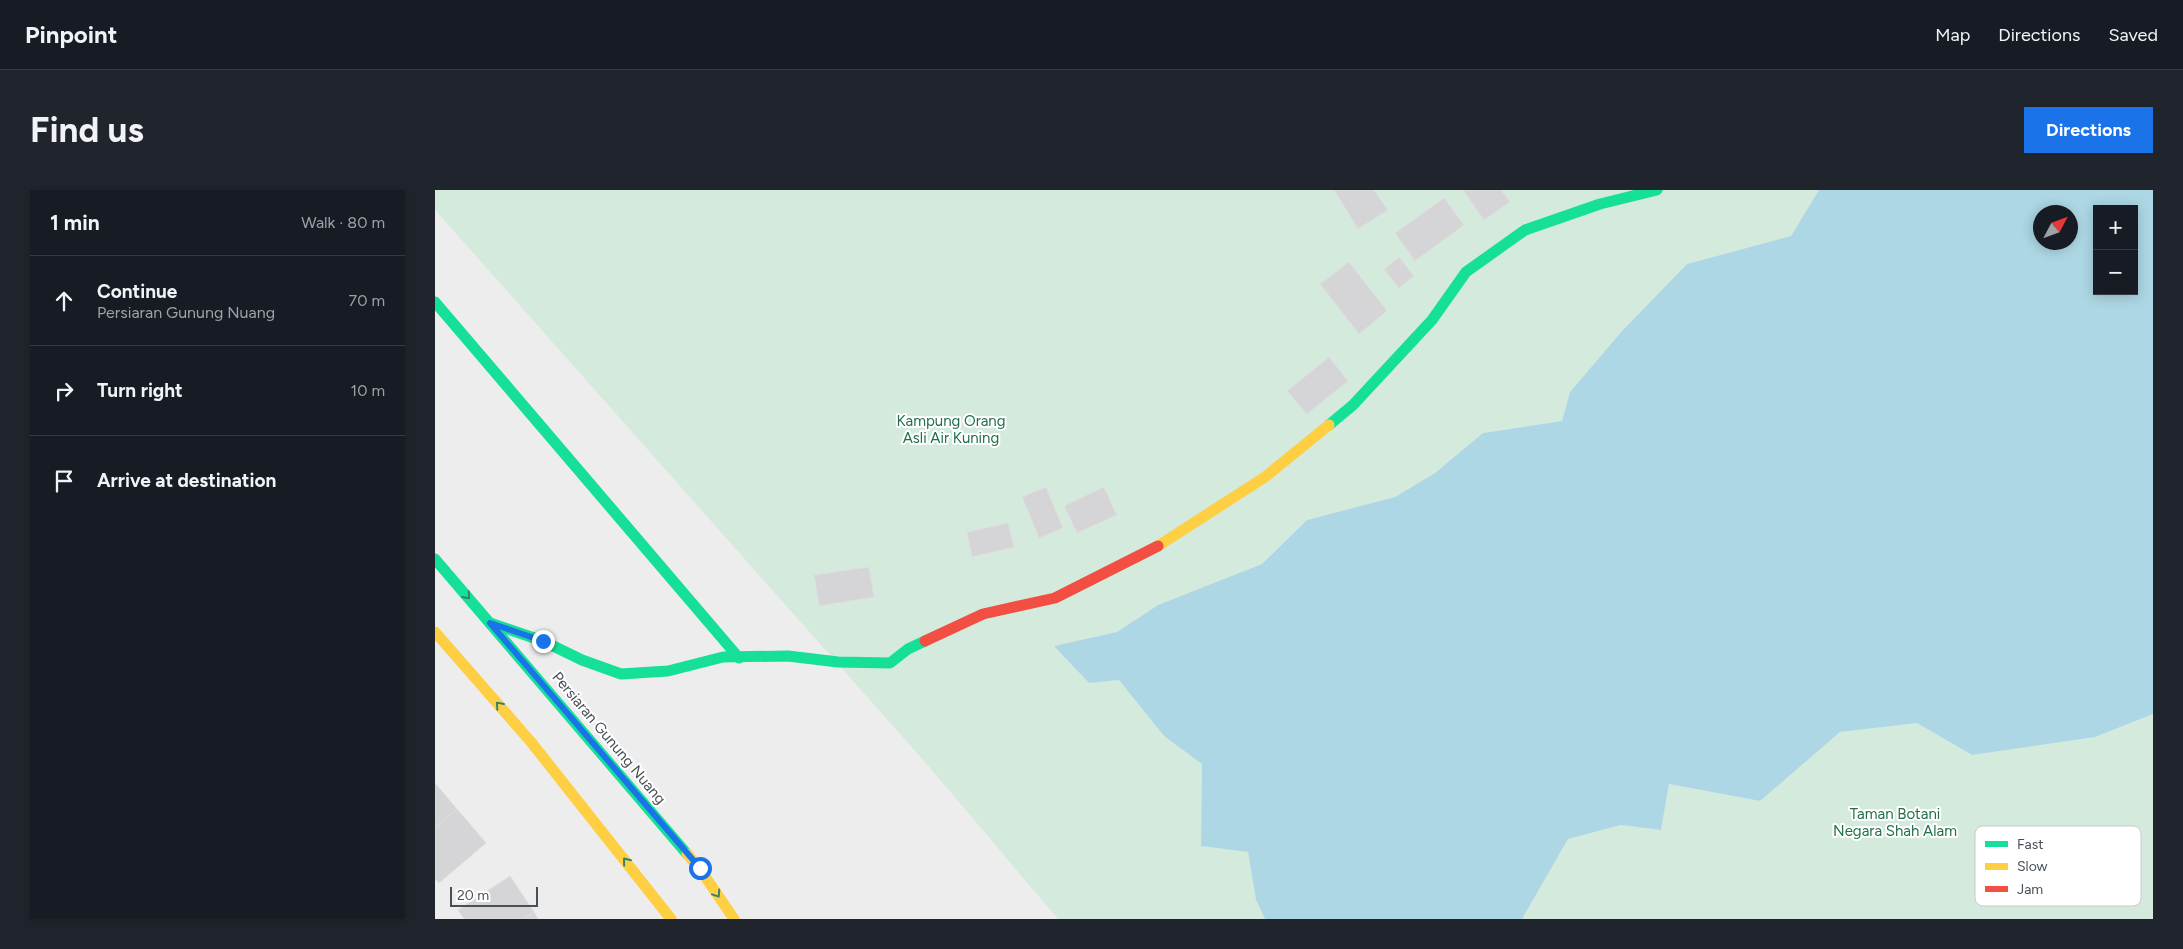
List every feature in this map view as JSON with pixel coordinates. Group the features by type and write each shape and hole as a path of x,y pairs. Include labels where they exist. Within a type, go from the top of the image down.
{"street":[{"path":"490,623 543,641 582,660 621,674 668,671 723,657 788,656 839,662 890,664 908,649 983,614 1055,598 1155,548 1265,477 1353,405 1432,320 1466,272 1525,230 1600,204 1657,190"},
{"path":"435,302 739,658"},
{"name":"Persiaran Gunung Nuang","path":"435,560 700,868 735,919"},
{"path":"435,632 531,742 671,919"}],"green space":[{"name":"Kampung Orang Asli Air Kuning","path":"435,190 1819,190 1791,236 1687,264 1622,331 1570,392 1562,421 1483,433 1435,473 1395,497 1307,520 1262,564 1158,605 1117,632 1054,646 1089,683 1119,680 1164,736 1202,764 1201,846 1248,852 1256,900 1265,919 1058,919 925,762 435,210"},
{"name":"Taman Botani Negara Shah Alam","path":"2153,714 2153,919 1522,919 1568,839 1621,825 1661,830 1669,784 1759,801 1840,732 1917,723 1972,755 2095,737"}],"water":[{"path":"1819,190 2153,190 2153,714 2095,737 1972,755 1917,723 1840,732 1760,801 1669,784 1661,830 1621,825 1568,839 1522,919 1265,919 1256,900 1248,852 1201,846 1202,764 1164,736 1119,680 1089,683 1054,646 1117,632 1158,605 1262,564 1307,520 1395,497 1435,473 1483,433 1562,421 1570,392 1622,331 1687,264 1791,236"}],"building":[{"path":"1334,190 1374,190 1388,210 1358,229"},
{"path":"1463,190 1501,190 1510,202 1484,220"},
{"path":"1444,198 1464,225 1415,261 1395,233"},
{"path":"1399,257 1414,276 1399,288 1384,269"},
{"path":"1349,262 1387,311 1359,334 1320,284"},
{"path":"1329,357 1348,381 1307,414 1287,391"},
{"path":"1046,487 1063,528 1039,538 1022,497"},
{"path":"1104,487 1117,515 1077,533 1064,506"},
{"path":"1008,523 1014,547 972,557 967,532"},
{"path":"869,567 874,597 819,606 814,575"},
{"path":"435,783 457,809 435,828"},
{"path":"457,809 486,843 439,883 435,879 435,828"},
{"path":"510,876 534,912 524,919 464,919 458,910"},
{"path":"534,912 538,919 524,919"}],"traffic: fast":[{"path":"1329,425 1353,405 1432,320 1466,272 1525,230 1600,204 1657,190"},
{"path":"435,302 739,658"},
{"path":"435,559 687,854"},
{"path":"490,623 543,641 582,660 621,674 668,671 723,657 788,656 838,662 890,663 908,649 925,641"}],"traffic: slow":[{"path":"1158,546 1265,477 1329,425"},
{"path":"435,632 531,742 671,919"},
{"path":"687,854 700,869 734,919"}],"traffic: jam":[{"path":"925,641 983,614 1055,598 1158,546"}],"route":[{"path":"543,641 490,623 700,868"}]}
